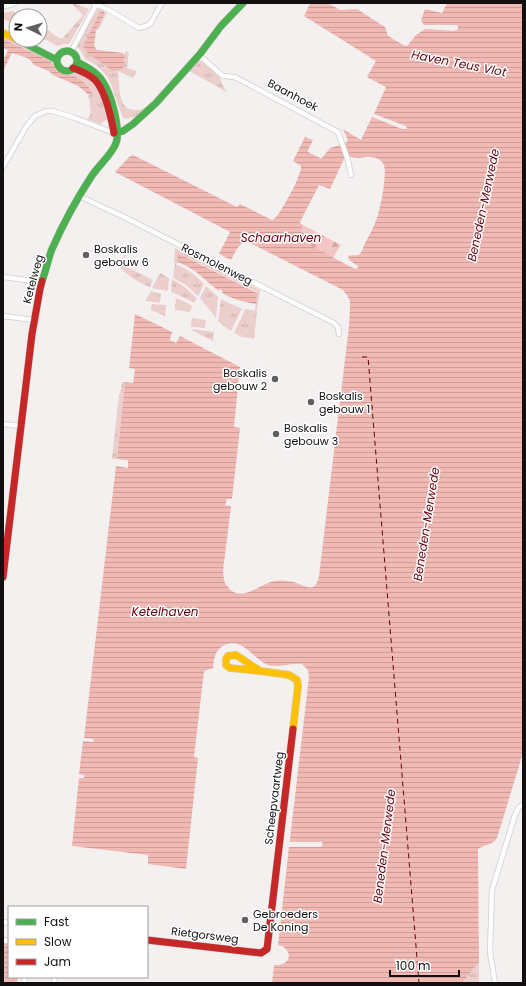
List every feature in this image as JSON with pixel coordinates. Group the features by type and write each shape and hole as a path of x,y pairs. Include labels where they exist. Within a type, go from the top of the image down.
{"street":[{"path":"3,6 15,3"},
{"path":"71,52 96,3 139,28 150,24 162,3"},
{"path":"3,167 26,127 35,116 46,111 75,118 116,133 124,130 144,116 193,61 200,56 233,12 243,3"},
{"path":"38,48 58,57"},
{"path":"43,48 58,57"},
{"path":"66,51 71,52 76,57 75,65 68,70 63,69 59,65 58,57 66,51"},
{"name":"Baanhoek","path":"200,56 223,76 235,78 338,132 348,160 351,175"},
{"path":"75,65 93,71 103,81 108,91 116,118 116,133"},
{"name":"Ketelweg","path":"3,577 34,320 42,282 52,250 64,224 96,169 110,153 116,133"},
{"name":"Rosmolenweg","path":"79,196 122,216 334,323 338,327 339,334"},
{"path":"3,277 42,282"},
{"path":"3,316 34,320"},
{"path":"3,424 21,426"},
{"name":"Scheepvaartweg","path":"260,671 289,675 297,680 298,686 267,949 261,953"},
{"path":"495,983 490,952 492,890 515,815 519,807 523,805"},
{"name":"Rietgorsweg","path":"148,940 261,953"}],"green space":[{"path":"70,3 89,9 69,44 58,46 48,41 48,29 54,35 62,39 83,15"},
{"path":"98,9 107,13 98,30 96,30 104,15 84,47 88,54 110,70 125,55 125,51 129,52 127,68 137,71 133,78 118,71 123,103 129,109 137,110 145,107 147,108 133,117 123,118 110,82 105,74 97,66 85,59 77,47 96,10 97,11"},
{"path":"8,12 8,21 3,19 3,13"},
{"path":"3,34 8,37 8,41 3,39"},
{"path":"22,48 30,48 56,62 59,68 63,71 78,71 95,83 109,118 100,124 87,119 90,114 90,99 88,98 92,93 85,84 74,76 59,72 53,63"},
{"path":"200,61 219,75 227,92 186,70 195,62"},
{"path":"303,225 341,245 333,258 312,247 304,240 301,234"},
{"path":"175,248 260,290 257,310 255,310 257,292 179,253 177,264 174,263"},
{"path":"125,254 126,255 121,264 153,280 150,287 129,276 118,266"},
{"path":"175,264 191,272 204,284 198,296 186,285 173,278"},
{"path":"160,273 169,278 168,291 152,288"},
{"path":"172,279 182,285 197,298 194,303 171,292"},
{"path":"206,286 218,297 216,318 200,298"},
{"path":"151,291 161,294 160,303 145,301"},
{"path":"176,298 192,306 190,312 175,310"},
{"path":"221,299 242,309 231,331 218,321"},
{"path":"152,304 166,305 165,316 151,310"},
{"path":"245,309 257,311 254,339 241,337 242,335 240,336 234,333"},
{"path":"192,318 206,320 205,328 191,327"},
{"path":"191,330 214,332 213,341"},
{"path":"122,382 125,382 117,459 112,459 119,394"},
{"path":"479,962 479,983 462,983"}],"water":[{"path":"312,3 328,3 340,10 357,9 385,27 388,36 407,46 416,35 425,29 454,31 458,29 458,26 456,25 424,25 421,20 425,9 442,13 447,3 523,3 523,753 497,838 493,842 478,849 479,962 462,983 272,983 274,965 285,963 289,956 283,947 278,945 289,847 321,847 323,844 322,842 290,842 309,677 308,670 302,664 277,666 268,665 243,646 231,643 225,645 217,651 213,668 204,671 194,757 198,758 186,869 148,864 148,855 72,846 79,778 84,778 84,775 79,774 83,741 93,742 94,739 84,738 116,466 128,468 128,460 117,459 125,382 133,383 135,369 129,368 135,314 172,332 170,340 176,343 180,336 240,367 234,427 240,428 232,499 227,499 225,505 231,506 223,570 224,580 228,587 233,592 239,594 277,581 293,582 308,587 313,587 319,576 349,326 350,301 348,297 343,290 248,242 240,245 231,260 219,254 230,232 115,172 130,156 133,155 237,207 240,204 272,220 277,216 299,176 301,166 293,161 305,137 313,140 308,152 322,158 330,148 346,143 348,140 343,129 361,140 372,117 402,129 407,129 406,126 374,114 386,87 367,77 376,61 304,16 309,5","holes":["351,157 374,157 383,163 385,170 379,211 371,233 360,254 348,256 349,260 358,266 356,269 306,243 301,232 303,225 300,223 319,185 330,189 344,159"]},
{"path":"103,11 104,15 96,30 94,46 97,50 123,53 125,55 123,68 120,70 112,71 88,54 83,46 100,12"},
{"path":"3,39 8,41 8,48 22,48 50,61 56,70 74,76 83,82 92,93 89,95 78,86 34,65 27,58 12,53 3,71 3,61 8,50 3,48"},
{"path":"178,253 257,293 256,304 238,300 222,293 222,290 219,289 219,291 195,271 177,262"},
{"path":"3,943 8,944 8,978 18,978 17,983 3,983"}],"ferry route":[{"path":"362,357 368,357 419,983"}],"traffic: fast":[{"path":"114,133 123,131 133,124 156,103 200,54 221,26 243,3"},
{"path":"34,48 57,60"},
{"path":"67,51 74,54 77,61 74,68 67,71 60,68 57,61 60,54 67,51"},
{"path":"42,281 52,249 65,221 91,177 114,147 117,137 116,121 112,103 106,87 101,78 77,62"}],"traffic: slow":[{"path":"3,33 8,35"},
{"path":"260,671 230,668 226,665 226,659 228,656 236,655 260,671 289,675 297,680 298,686 293,729"}],"traffic: jam":[{"path":"73,68 90,76 99,85 108,105 114,133"},
{"path":"3,577 32,334 42,281"},
{"path":"148,940 261,953 267,949 293,729"}],"place":[{"name":"Boskalis gebouw 6","path":"86,255"},
{"name":"Boskalis gebouw 2","path":"275,379"},
{"name":"Boskalis gebouw 1","path":"311,402"},
{"name":"Boskalis gebouw 3","path":"276,434"},
{"name":"Gebroeders De Koning","path":"245,920"}],"water label":[{"name":"Haven Teus Vlot","path":"459,63"},
{"name":"Beneden-Merwede","path":"483,205"},
{"name":"Schaarhaven","path":"281,237"},
{"name":"Beneden-Merwede","path":"426,524"},
{"name":"Ketelhaven","path":"165,611"},
{"name":"Beneden-Merwede","path":"384,846"}]}
